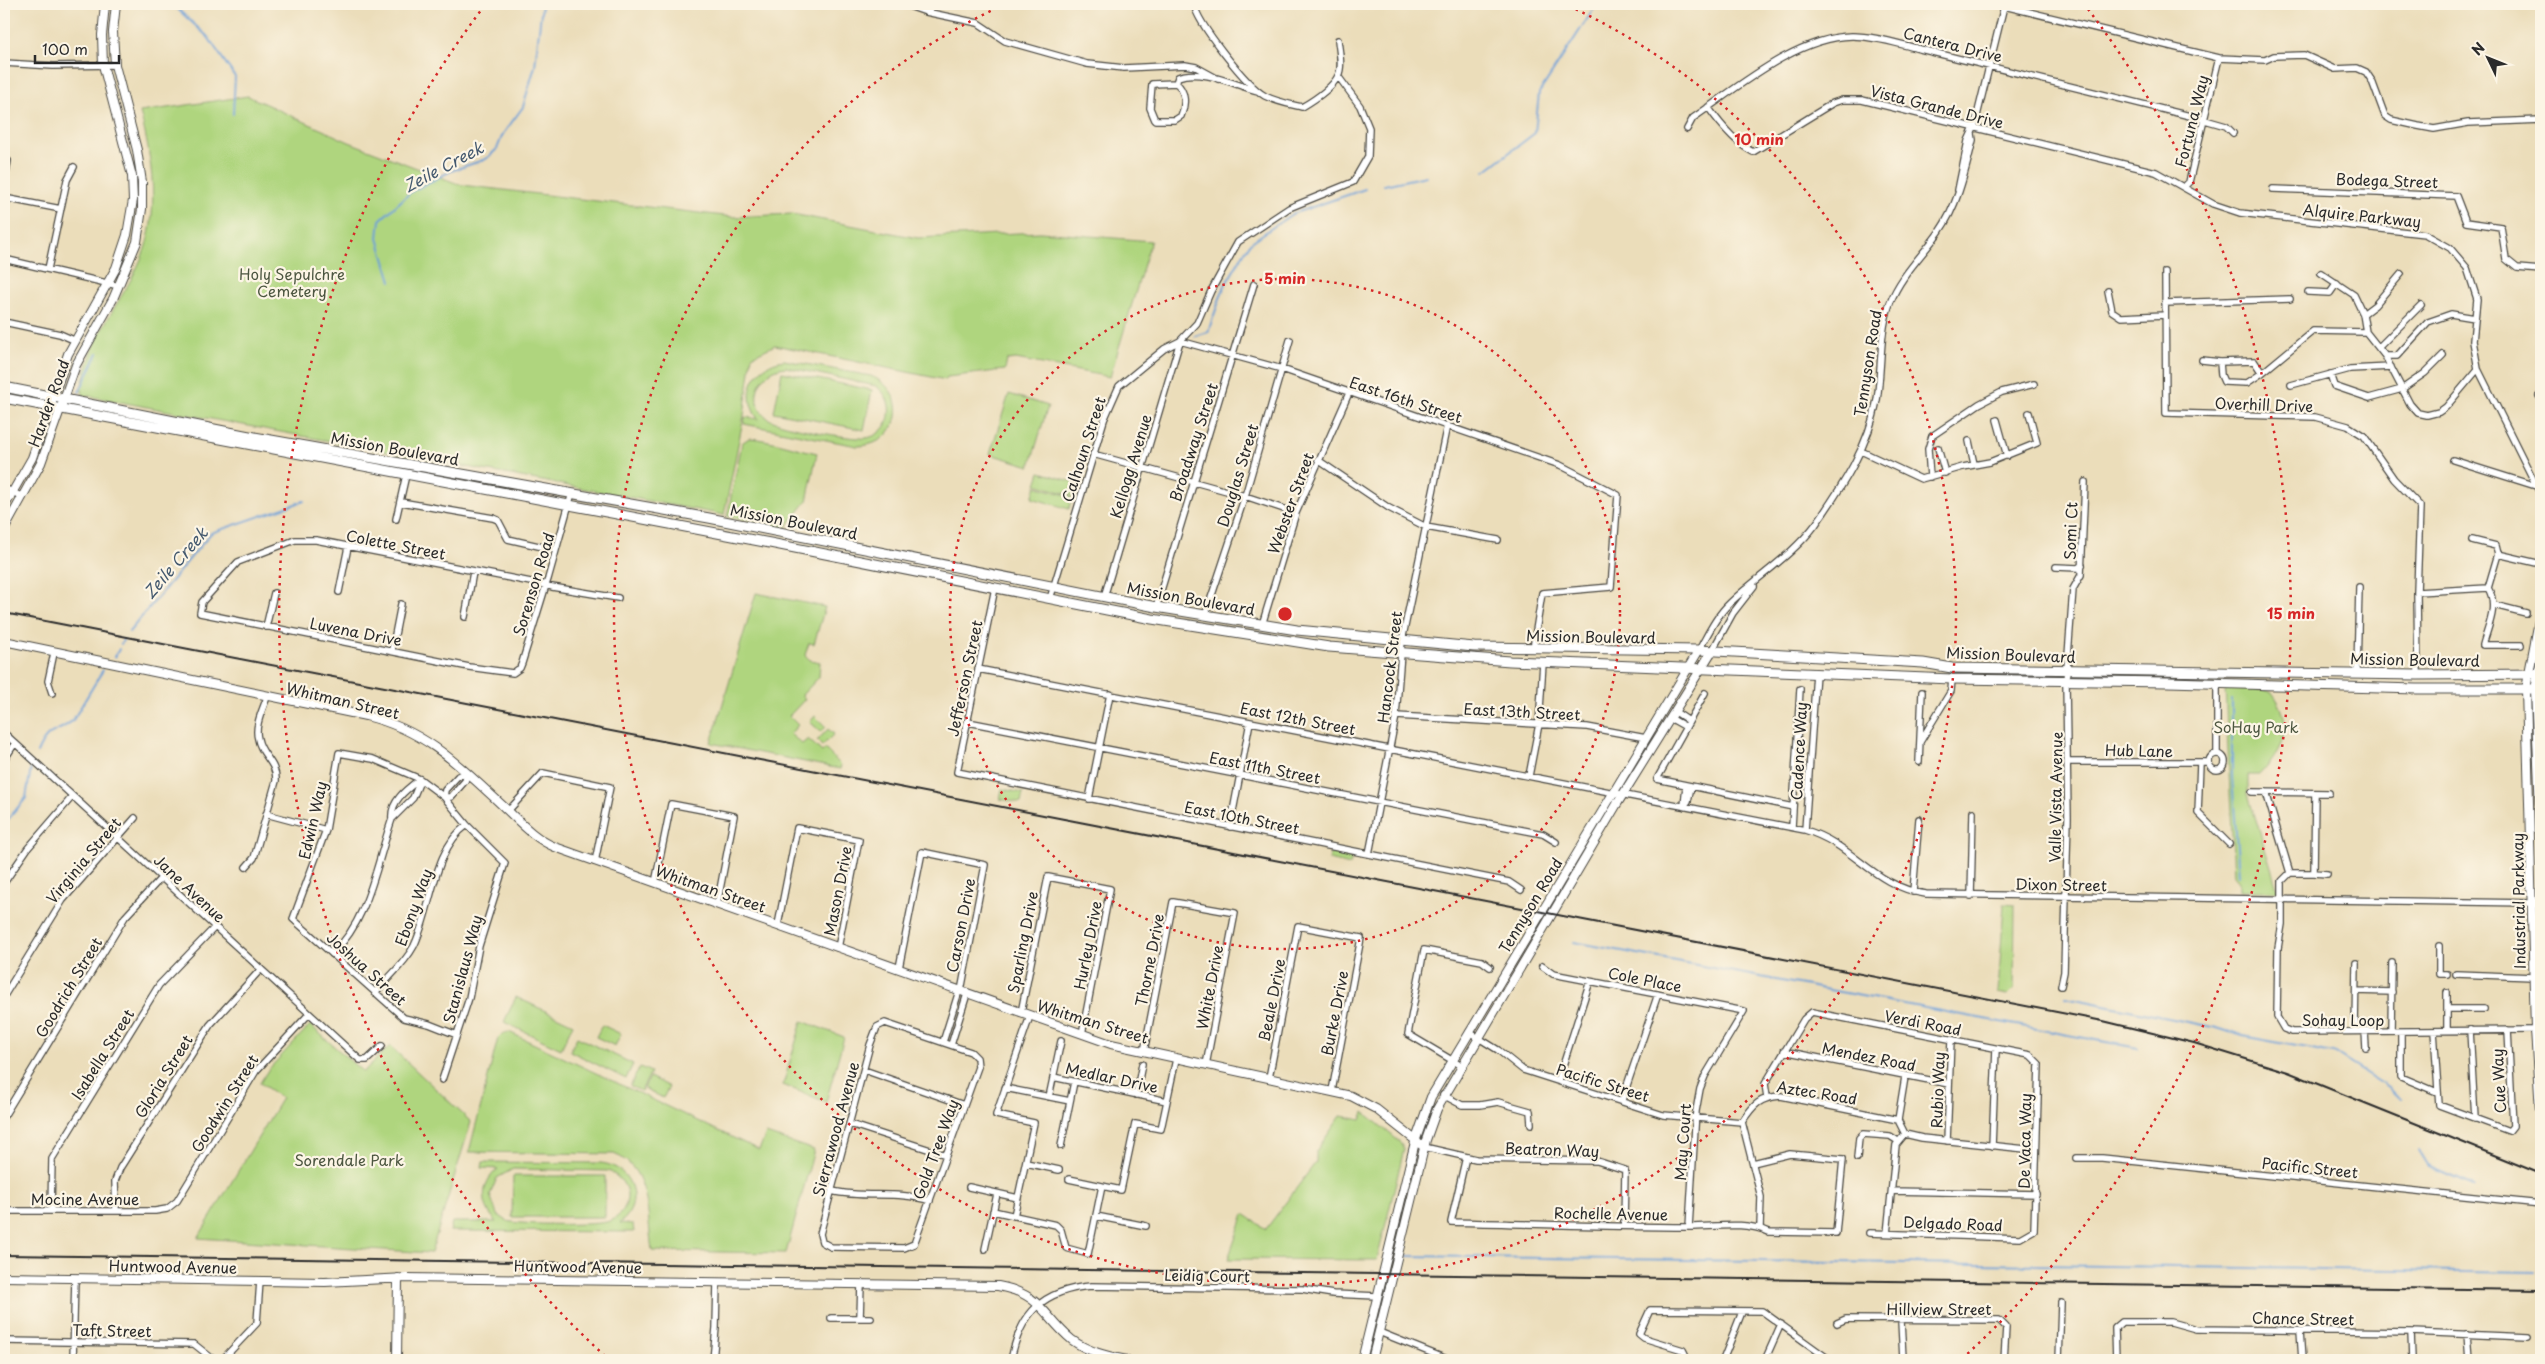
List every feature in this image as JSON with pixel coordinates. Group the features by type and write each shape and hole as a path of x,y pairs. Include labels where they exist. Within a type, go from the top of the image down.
{"main road":[{"name":"Mission Boulevard","path":"4,387 53,398 63,405 238,443 739,537 1221,631 1329,647 1401,654 1544,663 1688,667 1952,679 2217,683 2418,689 2534,689"},
{"name":"Mission Boulevard","path":"4,398 49,408 63,405 277,440 572,493 772,530 1205,616 1262,625 1402,641 1533,649 1699,650 1923,663 1952,668 2540,674"},
{"path":"238,443 243,440 264,443 277,440"},
{"path":"739,537 744,533 772,530"},
{"path":"948,579 950,566"}],"street":[{"name":"Harder Road","path":"4,507 32,458 67,358 123,250 133,200 132,176 103,65 102,34 105,4"},
{"name":"Harder Road","path":"4,530 41,462 76,365 119,286 137,242 142,209 142,189 137,150 115,65 113,32 116,4"},
{"path":"903,4 926,12 978,22 1005,41 1087,64 1124,68 1185,65 1196,67 1218,80"},
{"path":"1194,4 1199,19 1208,31 1249,82 1260,92"},
{"path":"1996,4 2219,58 2265,60 2274,56 2304,55 2335,69 2357,68 2366,72 2372,81 2381,109 2391,120 2434,129 2468,123 2541,120"},
{"name":"Tennyson Road","path":"1362,1360 1416,1142 1427,1105 1452,1060 1724,609 1805,538 1861,451 1873,420 1877,400 1885,323 1890,303 1906,272 1940,231 1954,205 1968,141 1973,131 2004,6"},
{"name":"Cantera Drive","path":"1687,129 1693,118 1773,64 1809,45 1836,38 1858,37 1879,39 2204,120 2226,126 2233,133"},
{"path":"1176,83 1178,77 1189,74 1260,92 1284,104 1302,107 1323,92 1338,76 1340,64 1338,40"},
{"name":"Fortuna Way","path":"2184,187 2189,182 2219,58"},
{"path":"4,63 54,66 115,65"},
{"name":"Calhoun Street","path":"1050,599 1093,454 1110,402 1119,386 1164,349 1180,342 1198,323 1211,292 1238,242 1289,208 1353,182 1368,156 1369,128 1360,106 1338,76"},
{"path":"1176,83 1182,88 1184,100 1181,116 1175,120 1155,120 1150,108 1152,84 1176,83"},
{"name":"Vista Grande Drive","path":"1708,107 1720,124 1754,152 1760,150 1814,112 1842,100 1864,100 1973,131 2156,172 2184,187"},
{"path":"4,183 8,161"},
{"path":"48,269 67,180 74,167"},
{"name":"Alquire Parkway","path":"2184,187 2213,204 2240,213 2425,234 2450,248 2467,268 2477,299 2473,341 2478,368 2540,487 2541,495"},
{"name":"Bodega Street","path":"2273,189 2456,196 2466,222 2501,227 2506,259 2517,268 2541,270"},
{"path":"4,198 61,209"},
{"path":"4,259 119,286"},
{"name":"Overhill Drive","path":"2165,272 2166,413 2315,417 2348,426 2364,436 2394,479 2420,506 2417,592 2418,674"},
{"path":"2321,273 2354,294 2362,314 2366,332 2386,356 2410,404 2418,413 2427,415 2439,412 2446,407 2478,368"},
{"path":"2362,314 2375,305 2401,274"},
{"path":"2308,292 2330,293 2337,283"},
{"name":"Broadway Street","path":"1156,607 1192,482 1233,357 1254,284"},
{"path":"2108,291 2112,311 2122,317 2165,315"},
{"path":"2164,303 2290,299"},
{"path":"2379,347 2421,305"},
{"path":"2386,356 2397,356 2428,322 2451,314 2475,318"},
{"path":"4,322 60,334 76,341"},
{"path":"2220,362 2221,375 2224,382 2247,383 2313,331 2366,332"},
{"name":"Douglas Street","path":"1205,616 1245,496 1290,340"},
{"name":"East 16th Street","path":"1180,342 1282,369 1448,425 1560,465 1618,495 1611,587 1542,593 1533,649"},
{"name":"Kellogg Avenue","path":"1104,597 1180,342"},
{"path":"2330,374 2334,386 2369,398 2402,389 2425,373 2443,355"},
{"path":"2202,360 2220,362 2254,361 2262,373"},
{"path":"2291,385 2350,369 2391,367"},
{"path":"1930,477 1928,449 1932,436 1979,404 2002,392 2034,384"},
{"name":"Webster Street","path":"1262,625 1296,513 1349,393"},
{"path":"1861,451 1915,478 1930,477 1974,464 1990,462 2037,443 2029,413"},
{"path":"1997,420 2006,456"},
{"name":"Hancock Street","path":"1369,854 1396,716 1402,641 1448,425"},
{"path":"1969,441 1974,464"},
{"path":"1938,448 1945,473"},
{"path":"1093,454 1245,496 1296,513"},
{"path":"1318,460 1389,508 1426,527 1498,540"},
{"path":"2453,460 2540,487"},
{"path":"396,519 406,475"},
{"name":"Somi Ct","path":"2067,669 2073,590 2081,576 2085,482"},
{"path":"4,488 23,497"},
{"name":"Sorenson Road","path":"508,674 513,674 520,668 572,493"},
{"path":"401,502 493,518 498,520 508,539 556,550"},
{"name":"Colette Street","path":"200,613 202,602 233,566 243,559 295,540 316,540 348,548 618,598"},
{"path":"2472,540 2496,546 2498,554 2488,588"},
{"path":"339,592 348,548"},
{"path":"2498,554 2541,564"},
{"path":"2056,567 2078,568 2082,565"},
{"path":"465,617 473,572"},
{"name":"Tennyson Road","path":"1372,1360 1424,1148 1432,1120 1443,1096 1699,668 1712,651 1733,613 1759,580"},
{"path":"2357,672 2359,587"},
{"name":"Jefferson Street","path":"956,772 968,722 994,588"},
{"path":"2417,592 2488,588"},
{"path":"2488,588 2494,597 2494,605 2483,645 2521,645"},
{"path":"266,627 274,593"},
{"path":"392,650 401,604"},
{"path":"2494,605 2526,613"},
{"path":"2527,673 2541,610"},
{"name":"Luvena Drive","path":"200,613 508,674"},
{"name":"Whitman Street","path":"4,641 366,716 395,724 432,743 542,840 595,862 900,968 1082,1034 1144,1052 1332,1091 1368,1104 1424,1148"},
{"path":"52,694 48,680 54,652"},
{"path":"2540,674 2541,660"},
{"path":"1530,776 1539,724 1544,663"},
{"name":"East 12th Street","path":"978,669 1612,793"},
{"name":"Valle Vista Avenue","path":"2061,986 2064,972 2066,897 2067,669"},
{"name":"Cadence Way","path":"1805,830 1816,673"},
{"name":"Industrial Parkway","path":"2527,673 2534,689 2540,779 2541,835"},
{"name":"Industrial Parkway","path":"2540,674 2534,689 2531,903 2535,1030 2541,1128"},
{"path":"1920,742 1951,691 1952,679"},
{"name":"Hub Lane","path":"2068,762 2209,762 2214,769 2222,768 2224,760 2217,754 2217,683"},
{"path":"1792,827 1800,689"},
{"path":"1919,762 1922,692"},
{"path":"1705,693 1657,779 1793,807"},
{"path":"1089,800 1110,694"},
{"path":"246,867 254,858 276,771 258,740 258,725 267,697"},
{"path":"1672,714 1687,724"},
{"name":"East 13th Street","path":"1396,716 1595,728 1646,738"},
{"name":"East 11th Street","path":"968,722 1543,834 1556,842"},
{"path":"1230,827 1250,722"},
{"name":"Jane Avenue","path":"4,733 214,928 360,1060 367,1060 382,1046"},
{"path":"4,760 15,742"},
{"name":"Edwin Way","path":"293,919 326,830 339,753 373,759 420,779"},
{"path":"2209,762 2212,756 2217,754"},
{"path":"2200,763 2198,813 2229,844"},
{"name":"East 10th Street","path":"956,772 1089,800 1509,882 1521,890"},
{"path":"444,797 444,790 458,776 468,773"},
{"path":"508,811 543,773 610,787 595,862"},
{"path":"420,779 444,797 467,825"},
{"path":"332,954 342,944 359,919 392,819 391,810 394,804 420,779"},
{"path":"392,819 413,798 420,779"},
{"path":"1684,806 1688,801 1689,786"},
{"path":"2252,792 2329,793"},
{"path":"2266,792 2290,873"},
{"name":"Dixon Street","path":"1612,793 1805,830 1836,843 1881,879 1912,892 1932,895 2531,903"},
{"path":"2314,873 2315,793"},
{"path":"4,883 28,848 72,797"},
{"path":"656,883 671,804 734,816 717,905"},
{"path":"1972,896 1973,812"},
{"path":"266,814 326,830"},
{"name":"Virginia Street","path":"4,996 63,900 135,818"},
{"path":"1912,892 1920,820"},
{"name":"Stanislaus Way","path":"442,1080 469,998 479,946 505,863 467,825"},
{"name":"Ebony Way","path":"375,993 407,957 429,904 447,847 458,831 467,825"},
{"name":"Mason Drive","path":"778,925 797,828 859,840 838,948"},
{"name":"Carson Drive","path":"900,968 922,852 985,864 951,1045"},
{"path":"2283,900 2282,880 2290,873 2327,874"},
{"name":"Sparling Drive","path":"1021,1013 1048,877 1110,889"},
{"name":"Goodrich Street","path":"4,1116 125,917 162,878"},
{"name":"Hurley Drive","path":"1082,1034 1110,889"},
{"name":"Sohay Loop","path":"2283,900 2278,948 2278,1022 2284,1029 2292,1032 2535,1030"},
{"path":"2531,903 2541,900"},
{"name":"Thorne Drive","path":"1144,1052 1173,902 1235,914"},
{"path":"2531,903 2541,906"},
{"name":"White Drive","path":"1206,1065 1235,914"},
{"name":"Joshua Street","path":"293,919 404,1018 429,1024 457,1035"},
{"name":"Beale Drive","path":"1269,1078 1298,926 1361,938"},
{"name":"Isabella Street","path":"51,1211 52,1159 159,985 214,928"},
{"name":"Burke Drive","path":"1332,1091 1361,938"},
{"path":"2439,946 2439,974 2446,974"},
{"path":"1460,1065 1408,1034 1424,950 1482,961 1490,967"},
{"path":"2391,1031 2392,963"},
{"path":"2355,1031 2356,964"},
{"name":"Cole Place","path":"1542,966 1554,974 1744,1011"},
{"name":"Gloria Street","path":"116,1211 115,1181 120,1168 210,1025 261,969"},
{"path":"2456,974 2533,977"},
{"path":"1558,1081 1590,981"},
{"path":"2356,991 2392,992"},
{"name":"Carson Drive","path":"943,1042 962,992"},
{"path":"2447,992 2447,1030"},
{"path":"1622,1100 1658,994"},
{"path":"2447,1009 2484,1009"},
{"name":"May Court","path":"1690,1227 1695,1119 1700,1089 1705,1076 1744,1011"},
{"name":"Verdi Road","path":"1784,1051 1804,1019 1812,1012 2030,1055"},
{"name":"Goodwin Street","path":"167,1209 177,1202 256,1071 309,1014"},
{"path":"1014,1216 1034,1123 996,1115 1030,1016"},
{"name":"Sierrawood Avenue","path":"911,1246 831,1247 822,1242 820,1234 875,1030 881,1024 890,1023 943,1042"},
{"path":"2365,1030 2366,1048"},
{"path":"2434,1031 2438,1103 2441,1106 2475,1119 2470,1030"},
{"name":"Cue Way","path":"2475,1119 2507,1131 2511,1130 2508,1030"},
{"name":"Pacific Street","path":"1469,1032 1498,1050 1518,1068 1622,1100 1663,1115 1742,1122"},
{"path":"2400,1032 2402,1077 2437,1092"},
{"name":"Rubio Way","path":"1947,1141 1951,1040"},
{"path":"1049,1097 1061,1041"},
{"path":"943,1042 951,1045"},
{"name":"Gold Tree Way","path":"911,1246 916,1240 978,1067 977,1058 971,1052 951,1045"},
{"path":"1992,1146 1996,1049"},
{"path":"1767,1097 1765,1084 1784,1051"},
{"name":"Mendez Road","path":"1784,1051 1905,1077 1948,1084"},
{"name":"De Vaca Way","path":"2030,1055 2038,1064 2034,1230"},
{"path":"1069,1179 1121,1190 1135,1124 1161,1129 1176,1059"},
{"path":"1136,1095 1142,1064"},
{"path":"864,1070 964,1105"},
{"path":"1905,1077 1898,1120 1905,1134"},
{"name":"Medlar Drive","path":"1053,1078 1167,1101"},
{"path":"1061,1146 1074,1082"},
{"path":"1006,1088 1070,1101"},
{"path":"1443,1096 1462,1105 1498,1102 1509,1104 1530,1112 1531,1124"},
{"name":"Aztec Road","path":"1742,1122 1754,1105 1767,1097 1781,1096 1898,1120"},
{"path":"1742,1122 1761,1197 1760,1228"},
{"path":"850,1124 946,1155"},
{"path":"1857,1158 1859,1138 1862,1134 1890,1136 1898,1141"},
{"path":"1905,1134 1922,1138 2035,1150"},
{"path":"1887,1234 1898,1141 1905,1134"},
{"name":"Beatron Way","path":"1424,1148 1466,1158 1588,1160 1605,1163 1625,1170 1624,1225"},
{"name":"Rochelle Avenue","path":"1466,1158 1451,1222 1760,1228 1769,1232 1836,1233 1842,1159 1790,1154 1753,1163"},
{"name":"Pacific Street","path":"2076,1158 2102,1158 2541,1204"},
{"path":"1026,1163 1059,1170"},
{"path":"993,1212 1059,1227 1066,1248 1088,1254 1102,1186"},
{"path":"969,1187 1018,1198"},
{"path":"832,1191 849,1194 911,1196 930,1201"},
{"path":"1892,1191 2036,1194"},
{"path":"985,1249 997,1194"},
{"name":"Mocine Avenue","path":"4,1211 167,1209"},
{"path":"1096,1216 1146,1226"},
{"name":"Delgado Road","path":"1869,1233 2020,1238 2034,1230"},
{"name":"Huntwood Avenue","path":"4,1278 340,1282 398,1278 998,1286 1025,1294 1040,1304 1077,1343 1094,1351 1127,1360"},
{"path":"73,1360 75,1278"},
{"path":"397,1360 398,1278"},
{"path":"222,1360 257,1323 260,1281"},
{"path":"713,1360 717,1282"},
{"path":"860,1318 861,1284"},
{"name":"Leidig Court","path":"1011,1360 1021,1327 1040,1304 1062,1290 1091,1286 1302,1289 1333,1294 1377,1296"},
{"path":"2059,1360 2061,1303"},
{"path":"1683,1360 1685,1354 1683,1350 1644,1338 1639,1334 1650,1310 1762,1311 1830,1360"},
{"path":"1723,1360 1742,1312"},
{"path":"831,1318 871,1318"},
{"name":"Hillview Street","path":"1837,1323 1846,1319 1901,1321 1999,1320 2006,1327 2004,1360"},
{"path":"1901,1321 1903,1359 1942,1360"},
{"name":"Chance Street","path":"2116,1360 2115,1328 2122,1322 2171,1322 2196,1329 2411,1332 2527,1337"},
{"path":"1765,1360 1781,1324"},
{"path":"2300,1331 2302,1360"},
{"path":"1379,1332 1449,1360"},
{"path":"2411,1332 2412,1360"},
{"path":"2467,1334 2469,1360"},
{"name":"Taft Street","path":"4,1341 194,1344 214,1360"}],"green space":[{"name":"Holy Sepulchre Cemetery","path":"248,96 349,142 461,185 733,217 792,214 918,238 1040,232 1151,241 1110,377 1016,359 1007,360 1005,370 947,377 946,380 775,345 752,356 744,415 724,515 83,395 81,387 94,346 137,269 147,242 151,224 153,205 151,167 140,112"},
{"path":"784,360 871,376 884,384 892,394 896,406 896,417 892,428 884,437 872,444 857,446 744,424 745,417 758,419 750,400 750,390 753,382 765,367","holes":["786,367 876,386 888,401 889,415 887,423 882,429 877,434 866,438 832,435 776,422 769,419 762,412 757,396 758,387 762,380 777,369"]},
{"path":"782,372 872,390 864,430 774,412"},
{"path":"1009,394 1048,406 1030,466 990,454"},
{"path":"749,438 775,442 817,453 807,501 786,527 727,516 742,443"},
{"path":"1040,472 1077,483 1073,496 1036,484"},
{"path":"1036,486 1072,497 1069,509 1032,498"},
{"path":"756,593 825,607 814,644 809,643 805,655 810,660 820,662 819,677 802,695 805,699 789,716 798,725 790,734 802,744 808,739 822,752 825,749 841,765 840,769 711,743"},
{"name":"SoHay Park","path":"2225,687 2271,691 2279,703 2283,714 2284,735 2275,755 2259,775 2248,775 2248,794 2278,891 2239,891 2239,882 2234,876"},
{"path":"815,716 826,727 821,732 810,722"},
{"path":"828,729 834,734 822,746 817,741"},
{"path":"1002,789 1023,793 1021,803 1000,799"},
{"path":"1335,853 1352,857 1350,865 1329,860 1330,854"},
{"path":"2004,904 2015,905 2014,989 2008,995 1998,993"},
{"path":"516,997 573,1024 561,1049 504,1022"},
{"path":"802,1021 844,1037 826,1102 783,1085"},
{"name":"Sorendale Park","path":"310,1025 363,1072 390,1046 471,1122 431,1253 198,1238 282,1098 260,1083 268,1070"},
{"path":"602,1025 621,1034 615,1046 596,1037"},
{"path":"509,1032 759,1150 766,1134 814,1150 786,1253 652,1251 648,1209 641,1182 635,1170 626,1161 614,1154 469,1152 498,1038 502,1034"},
{"path":"577,1037 633,1064 626,1079 570,1051"},
{"path":"640,1067 651,1072 641,1091 630,1086"},
{"path":"650,1077 669,1087 663,1098 644,1088"},
{"path":"1364,1112 1401,1143 1404,1149 1377,1260 1228,1259 1244,1214 1266,1229 1316,1162 1316,1151 1341,1116 1361,1120"},
{"path":"483,1162 601,1163 612,1166 621,1171 632,1187 632,1206 628,1215 620,1223 633,1224 634,1232 450,1231 452,1222 497,1222 488,1210 484,1196 488,1182 498,1169 482,1168","holes":["513,1169 609,1171 622,1182 626,1189 627,1198 620,1215 603,1223 559,1224 507,1221 497,1214 490,1195 497,1178"]},
{"path":"513,1176 605,1176 605,1217 512,1217"}],"waterway":[{"path":"172,4 208,37 235,77 233,114"},
{"name":"Zeile Creek","path":"391,281 378,238 380,220 412,191 451,171 486,159 497,149 503,134 523,107 535,66 542,4"},
{"path":"1485,171 1535,133 1539,93 1597,4"},
{"path":"1384,185 1426,176"},
{"path":"1195,336 1208,332 1224,287 1250,243 1292,214 1365,189"},
{"path":"79,392 98,353"},
{"name":"Zeile Creek","path":"129,632 211,533 304,501"},
{"name":"Zeile Creek","path":"121,644 123,640"},
{"name":"Zeile Creek","path":"115,657 119,649"},
{"name":"Zeile Creek","path":"37,753 49,734 73,720 103,670"},
{"path":"2232,700 2232,776 2239,875"},
{"name":"Zeile Creek","path":"4,824 26,798 31,768"},
{"path":"1574,942 2138,1048"},
{"path":"2066,997 2217,1028 2242,1036 2334,1053 2389,1088 2400,1099"},
{"path":"2418,1151 2427,1166 2473,1186"},
{"path":"1407,1256 2535,1272"}],"railway":[{"path":"4,613 2103,1021 2194,1043 2288,1072 2541,1174"},
{"path":"4,1255 2541,1290"}]}
